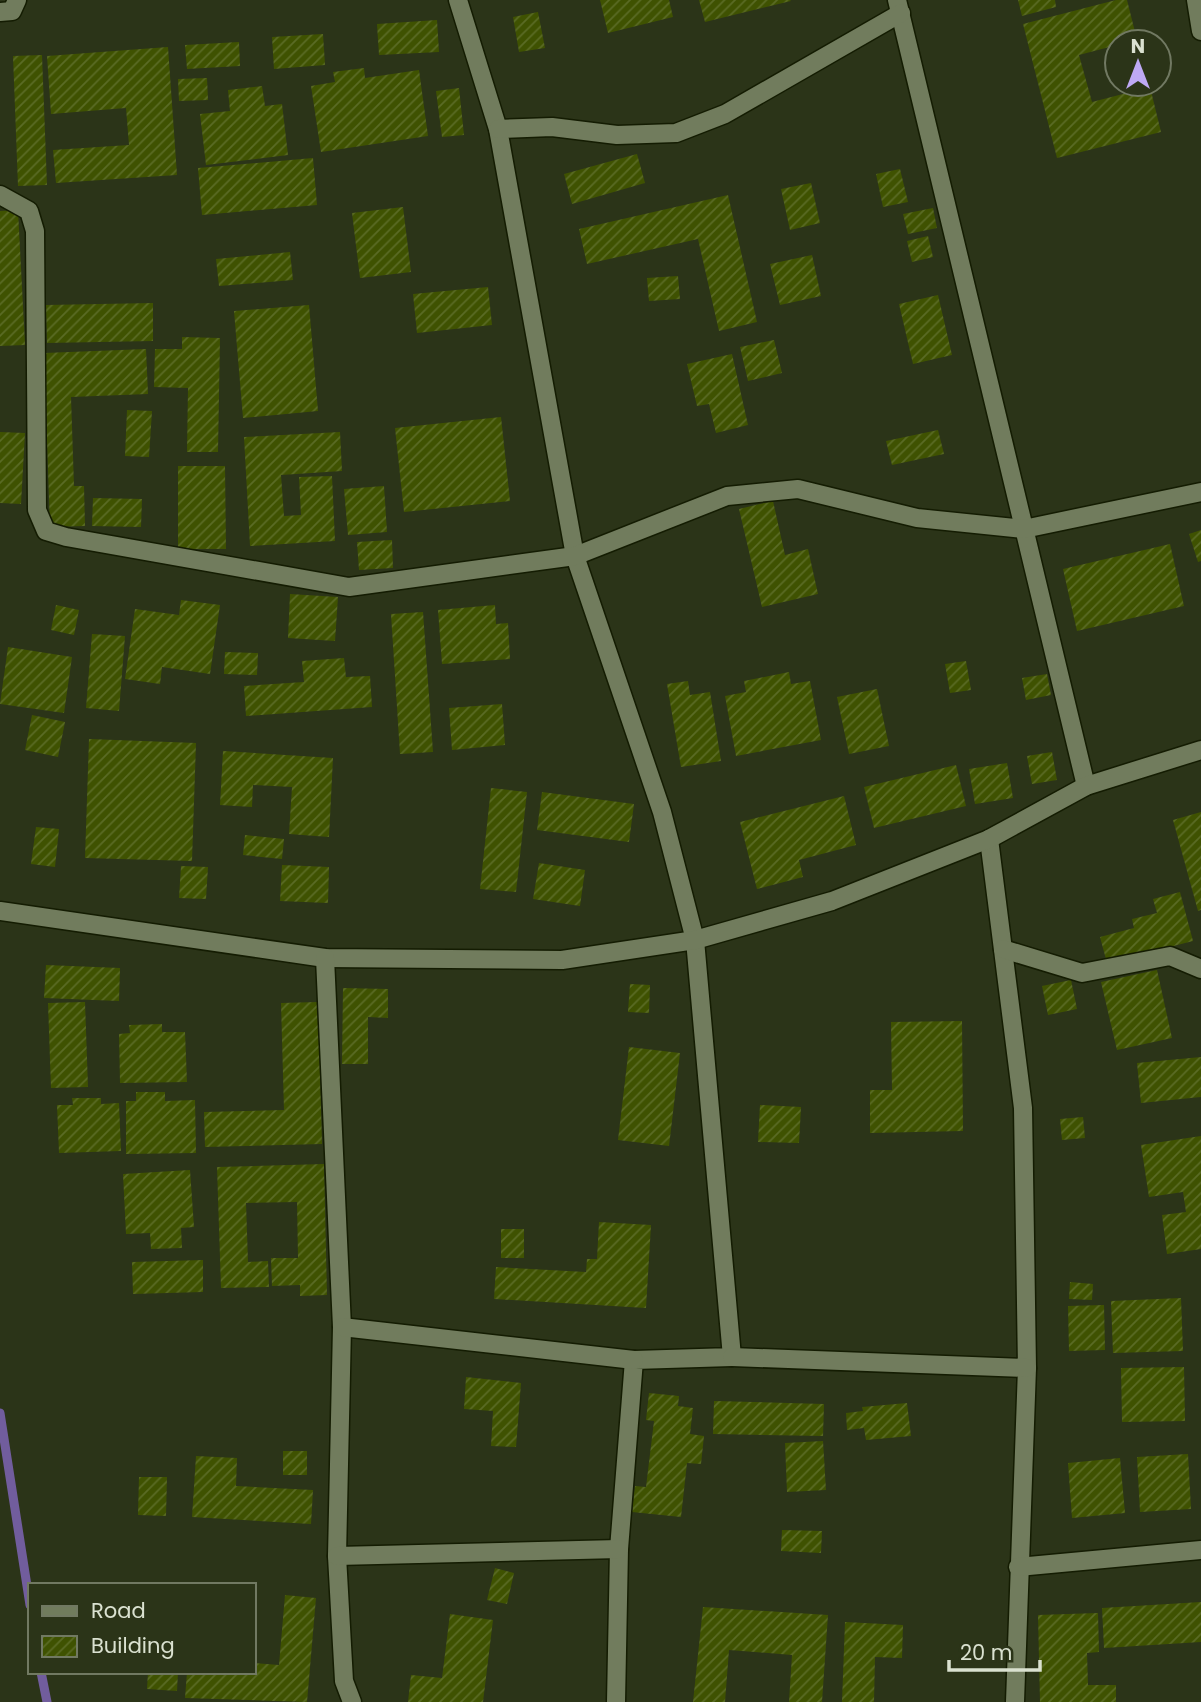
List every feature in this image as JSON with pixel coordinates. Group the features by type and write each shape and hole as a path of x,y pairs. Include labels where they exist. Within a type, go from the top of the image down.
{"street":[{"path":"0,12 12,11 17,0"},
{"path":"458,0 498,129 575,556 662,812 695,940 732,1357"},
{"path":"1196,0 1201,31"},
{"path":"498,129 552,127 617,135 676,133 725,114 899,7 1086,786"},
{"path":"0,195 29,211 35,231 37,510 46,531 349,587 575,556 727,496 798,489 916,518 1024,529 1201,492"},
{"path":"0,911 325,958 562,960 695,940 832,901 989,839 1086,786 1201,750"},
{"path":"989,839 1023,1108 1027,1368 1015,1702"},
{"path":"1003,949 1082,973 1170,956 1201,969"},
{"path":"325,958 342,1327 337,1556 344,1681 352,1702"},
{"path":"342,1327 634,1360 732,1357 1027,1368"},
{"path":"616,1702 619,1549 634,1360"},
{"path":"337,1556 619,1549"},
{"path":"1018,1567 1201,1550"}],"building":[{"path":"600,0 669,0 673,17 608,33"},
{"path":"699,0 790,0 791,1 705,22"},
{"path":"1018,0 1055,0 1056,7 1022,16"},
{"path":"1116,0 1127,0 1134,28 1103,28 1103,49 1079,55 1092,102 1107,98 1153,98 1161,132 1057,158 1023,24"},
{"path":"538,12 545,48 519,52 513,17"},
{"path":"437,20 439,52 379,55 377,24"},
{"path":"323,34 325,65 274,69 272,37"},
{"path":"239,42 240,66 187,69 185,45"},
{"path":"168,47 177,175 56,183 53,150 129,145 126,108 51,114 47,56"},
{"path":"42,55 47,185 18,186 13,56"},
{"path":"364,68 365,78 419,70 428,136 321,152 311,86 335,82 333,72"},
{"path":"207,78 208,100 179,101 178,79"},
{"path":"262,86 265,106 282,104 288,155 206,165 200,114 230,111 228,90"},
{"path":"459,88 464,135 442,137 436,91"},
{"path":"637,154 645,183 572,204 564,174"},
{"path":"313,158 317,205 202,215 198,168"},
{"path":"900,169 908,202 883,207 876,174"},
{"path":"811,183 820,223 790,230 781,189"},
{"path":"728,195 757,322 719,331 698,239 587,264 579,229"},
{"path":"403,207 411,272 360,278 352,213"},
{"path":"933,208 937,228 908,234 903,214"},
{"path":"18,210 25,345 0,346 0,211"},
{"path":"928,236 933,257 912,262 907,241"},
{"path":"290,252 293,280 219,286 216,259"},
{"path":"812,255 821,296 780,305 770,264"},
{"path":"678,276 680,299 649,301 647,278"},
{"path":"488,287 492,325 417,333 413,294"},
{"path":"938,295 952,355 913,364 899,304"},
{"path":"153,303 153,341 47,343 46,305"},
{"path":"309,305 318,411 243,418 234,311"},
{"path":"182,337 220,338 218,452 187,452 188,388 154,387 155,349 182,349"},
{"path":"774,340 782,373 748,381 740,347"},
{"path":"146,349 148,394 71,397 74,486 84,486 85,526 50,527 44,353"},
{"path":"732,354 748,425 716,433 709,404 697,406 687,364"},
{"path":"127,410 152,411 149,457 125,456"},
{"path":"501,417 510,501 404,512 395,428"},
{"path":"938,430 944,454 892,465 886,441"},
{"path":"0,432 25,433 21,504 0,503"},
{"path":"340,432 342,471 281,475 284,516 301,515 299,477 332,476 335,541 250,546 244,437"},
{"path":"178,466 225,466 226,549 178,549"},
{"path":"384,486 387,532 348,535 344,489"},
{"path":"93,498 142,499 141,527 92,526"},
{"path":"773,501 785,555 808,549 818,594 762,607 739,509"},
{"path":"1201,530 1201,561 1198,562 1189,534"},
{"path":"392,540 393,568 359,570 357,542"},
{"path":"1170,544 1184,606 1077,631 1063,569"},
{"path":"290,594 338,597 335,641 288,638"},
{"path":"181,600 220,605 210,674 162,667 160,684 125,679 135,609 179,615"},
{"path":"56,605 79,610 74,635 51,630"},
{"path":"495,605 496,624 508,623 510,659 442,664 438,610"},
{"path":"423,612 433,752 400,754 391,614"},
{"path":"92,634 125,636 119,711 86,708"},
{"path":"8,647 72,657 64,713 0,704"},
{"path":"225,652 258,653 257,675 224,674"},
{"path":"344,658 346,677 370,676 372,707 246,716 244,686 304,682 302,661"},
{"path":"966,661 971,690 950,693 945,664"},
{"path":"789,672 791,684 810,681 821,740 736,756 725,696 746,692 744,681"},
{"path":"1047,674 1051,695 1026,700 1022,678"},
{"path":"688,681 690,695 710,692 721,761 681,767 667,684"},
{"path":"877,689 889,746 849,754 837,697"},
{"path":"502,704 505,745 452,750 449,708"},
{"path":"32,715 65,722 58,757 25,750"},
{"path":"89,739 196,743 192,861 85,858"},
{"path":"223,751 333,758 329,837 289,834 292,787 253,785 252,807 220,805"},
{"path":"1052,752 1057,780 1032,784 1027,756"},
{"path":"1007,763 1013,798 975,804 969,769"},
{"path":"956,765 966,806 874,828 864,787"},
{"path":"491,788 527,792 516,892 480,889"},
{"path":"542,792 634,804 629,842 537,830"},
{"path":"844,796 856,845 799,860 803,877 757,889 740,822"},
{"path":"1201,812 1201,910 1198,911 1173,820"},
{"path":"36,827 59,829 55,867 31,864"},
{"path":"245,835 284,839 282,859 243,855"},
{"path":"539,863 585,870 580,906 533,899"},
{"path":"282,865 329,867 328,903 280,901"},
{"path":"181,866 208,867 206,899 179,898"},
{"path":"1180,892 1193,941 1107,963 1100,937 1134,928 1132,919 1157,913 1153,899"},
{"path":"46,965 120,968 119,1001 44,998"},
{"path":"1157,970 1172,1038 1117,1050 1101,982"},
{"path":"1071,980 1077,1009 1048,1015 1042,986"},
{"path":"630,984 650,985 649,1013 628,1012"},
{"path":"343,988 388,989 388,1018 368,1017 368,1064 342,1064"},
{"path":"85,1002 88,1087 51,1088 48,1003"},
{"path":"318,1002 322,1144 205,1147 204,1112 284,1110 281,1003"},
{"path":"962,1021 963,1131 870,1133 870,1090 892,1090 891,1022"},
{"path":"162,1024 162,1032 185,1032 187,1082 120,1083 119,1034 130,1033 129,1025"},
{"path":"629,1047 680,1053 669,1146 618,1140"},
{"path":"1201,1057 1201,1097 1141,1103 1137,1063"},
{"path":"136,1092 165,1092 165,1101 195,1100 196,1153 126,1154 126,1101 136,1101"},
{"path":"72,1098 101,1098 101,1104 119,1103 121,1151 59,1153 57,1105 73,1105"},
{"path":"760,1105 801,1107 799,1143 758,1142"},
{"path":"1083,1117 1085,1138 1062,1140 1060,1119"},
{"path":"1201,1136 1201,1249 1167,1254 1162,1215 1186,1212 1183,1192 1149,1197 1141,1145"},
{"path":"324,1164 327,1295 300,1296 300,1285 272,1286 271,1258 298,1258 297,1202 246,1203 248,1262 268,1261 269,1287 221,1288 217,1167"},
{"path":"190,1170 194,1227 181,1228 182,1248 151,1249 150,1233 126,1234 123,1174"},
{"path":"599,1222 651,1225 646,1308 494,1299 496,1267 586,1272 587,1259 597,1259"},
{"path":"501,1229 524,1229 524,1258 501,1258"},
{"path":"203,1260 203,1292 133,1294 132,1262"},
{"path":"1070,1282 1093,1284 1092,1300 1069,1299"},
{"path":"1181,1298 1183,1351 1113,1353 1111,1301"},
{"path":"1104,1305 1105,1350 1069,1351 1068,1306"},
{"path":"1184,1367 1185,1421 1122,1422 1121,1368"},
{"path":"466,1377 521,1383 516,1447 491,1446 493,1411 464,1409"},
{"path":"649,1393 679,1396 678,1406 693,1408 690,1434 704,1436 701,1464 687,1463 681,1517 632,1512 635,1486 646,1487 654,1421 646,1420"},
{"path":"714,1401 824,1404 823,1436 713,1434"},
{"path":"907,1403 911,1436 866,1440 864,1428 847,1430 846,1413 863,1411 862,1407"},
{"path":"823,1441 826,1490 787,1492 785,1443"},
{"path":"283,1451 307,1451 307,1475 283,1475"},
{"path":"1188,1454 1191,1509 1140,1512 1137,1457"},
{"path":"196,1456 237,1458 236,1486 313,1490 311,1524 192,1517"},
{"path":"1120,1458 1125,1513 1072,1518 1068,1463"},
{"path":"139,1477 167,1477 166,1516 138,1515"},
{"path":"782,1530 822,1531 821,1553 781,1551"},
{"path":"495,1568 514,1573 507,1604 487,1600"},
{"path":"285,1595 316,1598 307,1702 185,1698 187,1674 256,1674 256,1663 279,1665"},
{"path":"1201,1602 1201,1642 1104,1648 1102,1608"},
{"path":"703,1607 828,1615 822,1702 789,1702 792,1655 729,1650 725,1702 693,1702"},
{"path":"1098,1613 1099,1652 1087,1653 1088,1685 1116,1685 1116,1702 1040,1702 1038,1615"},
{"path":"450,1614 493,1620 483,1702 408,1702 411,1675 442,1678"},
{"path":"845,1622 903,1625 902,1658 875,1657 874,1702 842,1702"},
{"path":"148,1674 178,1674 177,1691 147,1689"}],"waterway":[{"path":"0,1413 28,1592"},
{"path":"41,1674 47,1702"}]}
